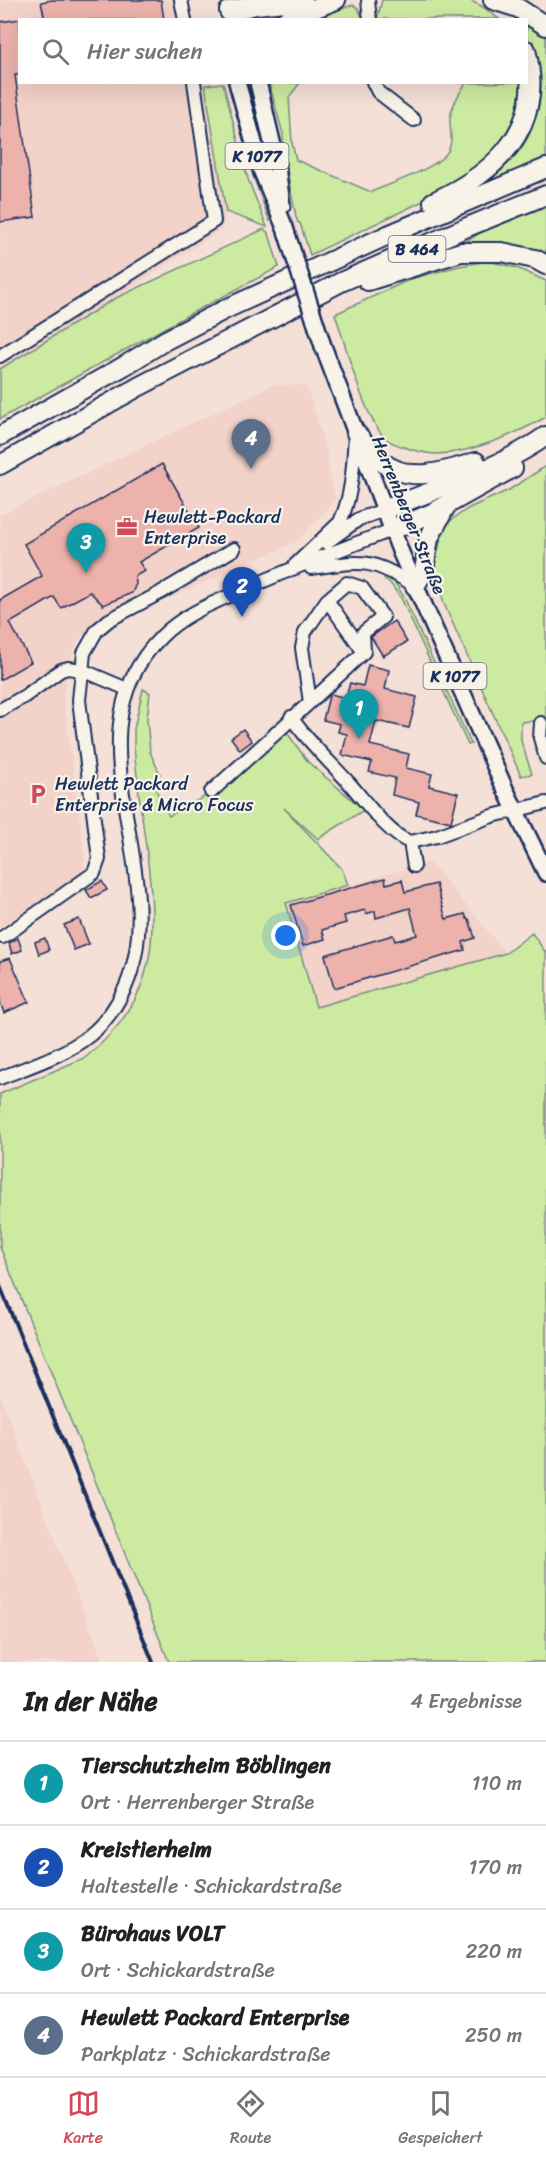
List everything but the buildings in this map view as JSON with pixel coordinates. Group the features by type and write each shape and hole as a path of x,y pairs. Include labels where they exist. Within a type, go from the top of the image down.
{"highway":[{"path":"230,14 256,5 303,0"},
{"path":"291,18 336,0"},
{"path":"493,0 506,18"},
{"path":"493,0 518,8 546,26"},
{"path":"346,254 360,236 453,193 487,172 504,156 518,139 527,119 532,94 532,72 528,57"},
{"name":"B 464","path":"0,436 166,340 228,308 346,254 546,168"},
{"name":"B 464","path":"0,465 138,387 351,277 546,195"},
{"name":"B 464","path":"290,309 361,283 461,252 502,252 535,259 546,265"},
{"path":"356,433 381,461 395,470 413,475 435,473 481,460 516,455"},
{"path":"384,510 516,455 546,436"},
{"path":"392,530 446,506 531,459 546,448"},
{"path":"415,586 424,571 429,538 446,506"}],"main road":[{"name":"Herrenberger Straße","path":"238,84 262,172 285,228 322,346 384,510 514,810 546,873"},
{"name":"Herrenberger Straße","path":"258,84 276,159 285,228"}],"street":[{"path":"182,0 184,18"},
{"path":"368,0 370,18"},
{"path":"0,356 214,220 194,84"},
{"path":"374,84 378,92 414,120"},
{"path":"289,571 340,522 352,484 356,433"},
{"path":"289,571 359,519 384,510"},
{"path":"0,1078 69,1048 90,1035 115,1006 129,979 136,958 139,938 139,911 118,763 118,727 127,689 141,660 162,635 183,619 212,603 392,530"},
{"path":"3,937 94,873 99,859 79,700 81,670 87,645 97,630 108,620 160,593 234,549"},
{"path":"289,571 365,562 392,571 415,586"},
{"path":"310,702 302,648 304,632 327,600 347,584 362,588 383,617 363,633 364,652"},
{"path":"327,600 364,652"},
{"path":"211,792 364,652"},
{"path":"0,710 26,696 61,670 68,668 81,670 127,689"},
{"path":"291,717 305,736 373,810 394,832 410,842 420,841 514,810 546,803"},
{"path":"541,723 540,738 546,758"},
{"path":"410,842 414,866"}],"shaded area":[{"path":"0,0 187,0 191,18 18,18 18,84 204,84 226,212 222,229 0,369"},
{"path":"272,385 306,385 326,449 336,499 298,541 80,637 73,651 63,694 85,859 83,871 33,909 0,927 0,515"},
{"path":"430,862 506,953 316,1007 286,903"},
{"path":"0,1396 26,1463 103,1662 0,1662"}],"green space":[{"path":"382,0 469,0 498,18 377,18"},
{"path":"353,5 358,8 363,18 309,18"},
{"path":"528,23 546,34 546,161 481,186 516,155 533,126 541,93 540,71 528,40"},
{"path":"223,84 248,179 267,227 226,212 205,85"},
{"path":"228,84 230,84 270,222 253,176"},
{"path":"269,84 299,84 289,97 292,143 296,160 371,192 402,180 444,156 451,142 450,121 455,101 465,84 525,84 510,140 459,184 310,255 296,217 284,155 283,134"},
{"path":"546,206 546,258 461,245 484,230"},
{"path":"264,229 269,234 279,267 0,419 0,369 114,299"},
{"path":"488,261 517,268 546,281 546,417 493,442 451,453 423,453 391,442 377,428 369,414 335,314 411,279"},
{"path":"546,466 546,720 521,722 521,741 532,774 521,776 445,606 436,577 435,561 443,531 450,521 469,508 509,490"},
{"path":"387,575 394,581 404,597 471,744 468,745 401,598 390,583 384,579"},
{"path":"143,689 150,693 147,719 150,752 160,774 151,780 169,816 215,791 283,727 308,762 364,810 318,839 284,808 342,869 348,885 286,903 316,1007 506,953 532,933 546,953 546,1662 169,1662 0,1247 0,1094 86,1057 111,1034 129,1011 141,987 148,962 152,935 152,908 134,747 134,729"}],"railway":[{"path":"0,1286 153,1662"}],"place":[{"name":"Hewlett Packard Enterprise","path":"251,469"},
{"name":"Hewlett-Packard Enterprise","path":"127,527"},
{"name":"Bürohaus VOLT","path":"86,573"},
{"name":"Kreistierheim","path":"242,617"},
{"name":"Tierschutzheim Böblingen","path":"359,739"},
{"name":"Hewlett Packard Enterprise & Micro Focus","path":"38,794"}]}
